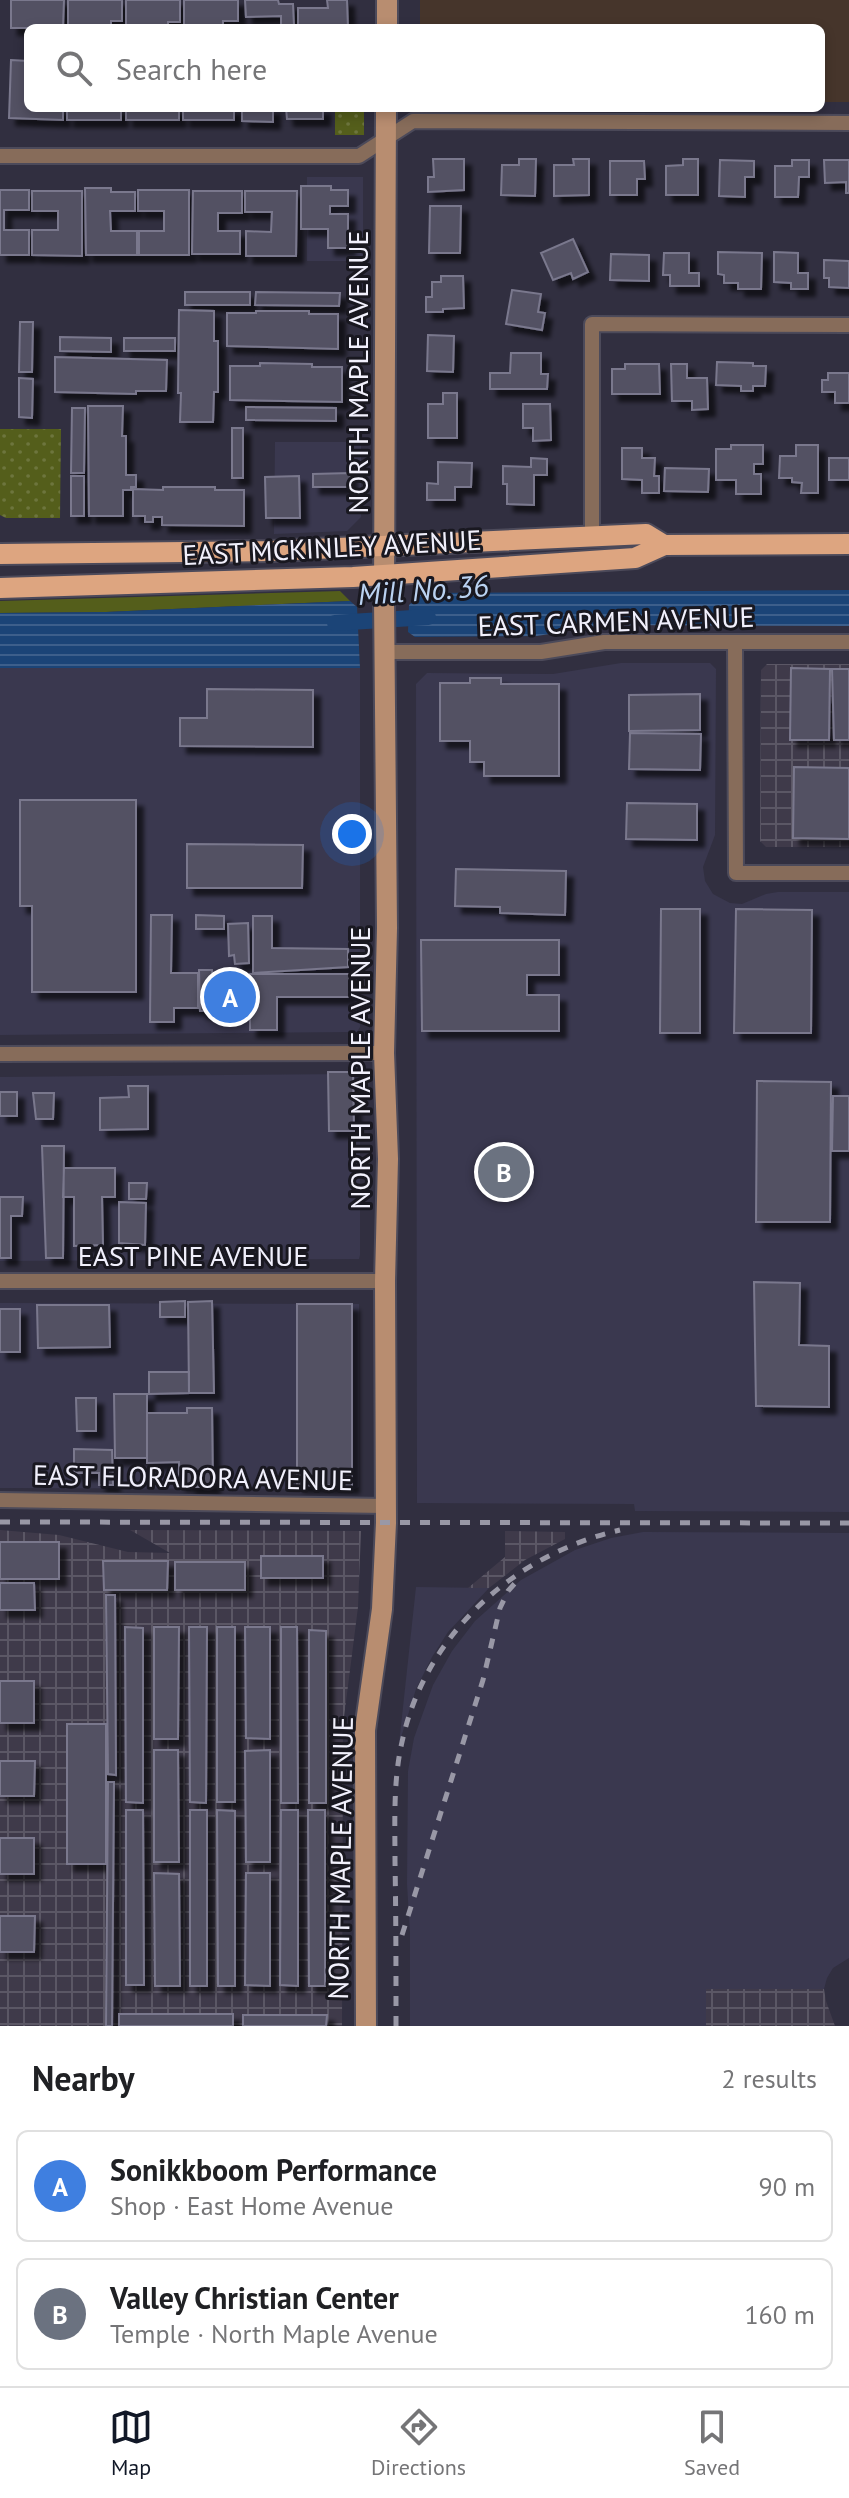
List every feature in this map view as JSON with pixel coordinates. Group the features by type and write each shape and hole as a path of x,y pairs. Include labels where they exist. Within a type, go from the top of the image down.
{"main road":[{"name":"EAST MCKINLEY AVENUE","path":"0,554 160,553 646,534 664,545"},
{"name":"EAST MCKINLEY AVENUE","path":"0,588 384,575 635,558 664,545 849,544"}],"street":[{"path":"387,0 387,24"},
{"name":"NORTH MAPLE AVENUE","path":"366,2026 365,1730 382,1609 386,1506 386,112"},
{"path":"0,156 359,156 413,121 849,123"},
{"path":"592,535 592,324 849,325"},
{"name":"EAST CARMEN AVENUE","path":"384,652 541,652 604,642 849,642"},
{"path":"735,642 736,873 849,873"},
{"path":"0,1054 384,1053"},
{"name":"EAST PINE AVENUE","path":"0,1281 385,1281"},
{"name":"EAST FLORADORA AVENUE","path":"0,1500 386,1506"}],"shaded area":[{"path":"420,0 849,0 849,102 825,102 825,24 420,24"},
{"path":"307,177 363,177 363,261 307,261"},
{"path":"275,442 361,442 361,517 347,531 274,534"},
{"path":"621,663 710,663 716,669 715,835 703,867 705,881 713,894 730,903 742,904 778,892 849,892 849,1512 635,1511 634,1504 417,1503 416,684 427,673 553,674"},
{"path":"767,664 849,664 849,847 766,847 760,841 761,670"},
{"path":"0,668 360,668 360,1027 357,1032 0,1035"},
{"path":"355,1074 360,1080 359,1259 0,1261 0,1077"},
{"path":"0,1303 359,1304 359,1487 0,1488"},
{"path":"0,1530 59,1535 128,1552 170,1553 130,1530 361,1531 358,1607 343,1725 342,2026 0,2026"},
{"path":"505,1531 565,1532 565,1539 525,1560 489,1588 468,1588 505,1557"},
{"path":"643,1532 849,1533 849,1958 833,1968 824,1989 706,1989 706,2026 410,2026 408,1771 414,1738 433,1685 452,1651 475,1621 521,1580 575,1550"},
{"path":"416,1587 489,1588 448,1632 432,1657 416,1689 399,1744"},
{"path":"706,1989 824,1989 835,2026 706,2026"}],"green space":[{"path":"335,112 364,112 364,135 335,135"},
{"path":"0,429 61,429 60,518 6,518 0,515"},
{"path":"340,591 350,601 106,612 0,613 0,601"}],"water":[{"path":"849,590 849,626 604,625 537,636 415,637 408,632 409,605 422,593"},
{"path":"350,601 357,607 360,668 0,668 0,613 106,612"}],"building":[{"path":"11,0 64,0 63,24 24,24 24,28 11,28"},
{"path":"68,0 122,0 122,21 68,24"},
{"path":"126,0 180,0 180,22 126,24"},
{"path":"184,0 238,0 238,21 184,24"},
{"path":"245,0 278,0 279,4 293,4 294,24 281,24 281,16 246,17"},
{"path":"327,0 347,0 348,24 298,24 298,8 328,8"},
{"path":"11,60 24,61 24,112 63,112 63,120 9,118"},
{"path":"67,112 121,112 121,120 67,120"},
{"path":"126,112 179,112 179,120 126,120"},
{"path":"183,112 234,112 234,120 183,120"},
{"path":"242,112 273,112 273,122 242,121"},
{"path":"286,112 323,112 323,119 287,119"},
{"path":"433,159 464,159 464,190 428,192 428,177 434,177"},
{"path":"519,159 536,159 535,196 501,195 502,165 519,165"},
{"path":"573,159 589,159 589,195 554,196 554,165 574,165"},
{"path":"683,159 698,159 698,195 666,195 666,166 683,165"},
{"path":"720,160 754,161 754,177 745,177 745,197 719,196"},
{"path":"792,160 809,160 809,177 799,177 798,197 775,197 775,166 792,166"},
{"path":"824,160 849,160 849,193 846,193 846,182 825,183"},
{"path":"610,161 644,161 645,179 637,179 637,195 610,195"},
{"path":"301,186 331,186 331,190 348,190 348,206 330,206 330,214 348,214 348,248 328,248 328,229 301,229"},
{"path":"85,188 135,192 135,211 110,211 111,231 137,231 137,255 86,255"},
{"path":"0,190 29,190 29,210 4,210 4,230 29,230 29,255 0,255"},
{"path":"138,190 189,190 189,255 139,255 139,231 164,231 164,211 138,211"},
{"path":"32,191 82,191 82,256 32,255 32,230 58,230 58,211 32,211"},
{"path":"193,191 242,191 242,213 218,213 218,231 240,231 240,254 192,254"},
{"path":"245,191 297,191 296,256 246,256 246,231 271,232 272,212 245,212"},
{"path":"430,206 461,206 460,253 429,253"},
{"path":"573,239 588,272 573,279 571,273 553,280 541,253"},
{"path":"718,252 762,253 761,289 738,289 738,283 724,283 724,275 718,274"},
{"path":"774,252 798,253 798,273 808,273 808,289 791,289 791,283 774,282"},
{"path":"664,253 689,253 689,273 699,273 699,286 670,286 670,275 663,275"},
{"path":"611,254 649,255 649,281 610,280"},
{"path":"824,260 849,261 849,288 829,287 829,278 824,278"},
{"path":"441,276 463,276 464,308 426,312 426,297 432,297 432,282 441,282"},
{"path":"512,290 541,294 538,312 545,313 542,330 506,324"},
{"path":"185,292 250,292 250,305 185,305"},
{"path":"256,292 340,293 339,306 255,305"},
{"path":"179,310 214,311 214,341 218,341 218,392 214,392 213,422 180,422"},
{"path":"227,313 338,314 338,349 227,346"},
{"path":"20,322 33,322 32,372 19,372"},
{"path":"428,335 454,336 453,372 427,371"},
{"path":"60,337 111,338 111,352 60,351"},
{"path":"124,338 175,338 175,351 124,351"},
{"path":"511,353 541,353 541,374 548,374 547,389 490,389 490,373 510,373"},
{"path":"55,357 167,360 166,391 136,391 136,394 55,392"},
{"path":"717,362 766,366 765,386 753,386 753,391 741,391 741,386 716,385"},
{"path":"260,363 342,367 342,402 230,400 230,366 260,366"},
{"path":"625,364 659,364 660,394 612,394 612,369 625,369"},
{"path":"671,364 687,364 687,378 707,378 708,409 692,410 692,401 672,401"},
{"path":"828,373 849,373 849,403 835,403 835,392 822,392 822,380 828,380"},
{"path":"19,378 33,379 32,418 19,417"},
{"path":"443,393 457,393 457,438 428,438 428,404 443,404"},
{"path":"523,404 550,404 551,440 533,441 533,428 523,428"},
{"path":"88,406 123,406 126,475 136,475 136,487 123,490 123,516 89,516"},
{"path":"246,407 336,408 336,421 246,420"},
{"path":"72,408 85,408 84,473 71,473"},
{"path":"232,428 243,428 243,478 232,478"},
{"path":"731,445 763,445 763,464 754,464 754,474 761,474 761,494 736,494 736,480 716,480 716,449 731,449"},
{"path":"796,445 818,445 818,493 801,493 802,483 792,482 792,478 779,478 780,456 796,456"},
{"path":"622,448 642,448 642,458 655,458 654,476 659,476 659,493 642,493 642,480 622,479"},
{"path":"531,458 547,459 547,475 534,475 534,505 507,504 503,466 531,467"},
{"path":"829,458 849,458 849,480 829,480"},
{"path":"438,462 472,463 471,487 455,487 455,500 427,500 427,483 438,484"},
{"path":"665,468 709,469 708,492 664,491"},
{"path":"350,473 350,487 313,487 313,474"},
{"path":"71,476 84,476 84,516 71,516"},
{"path":"299,476 300,518 266,518 265,477"},
{"path":"163,487 244,490 244,526 162,525 162,517 153,517 153,522 145,522 145,516 133,516 133,489 163,490"},
{"path":"791,668 830,669 829,740 790,740"},
{"path":"832,669 849,669 849,740 834,740"},
{"path":"470,678 501,678 501,684 559,684 559,776 484,776 484,762 470,762 470,741 440,741 440,683 470,683"},
{"path":"207,689 313,690 313,747 180,746 180,718 207,718"},
{"path":"700,694 700,730 629,731 629,695"},
{"path":"630,733 701,734 700,770 629,769"},
{"path":"794,767 849,768 849,839 793,838"},
{"path":"20,800 136,800 136,992 32,992 32,906 20,906"},
{"path":"627,803 697,804 697,840 626,839"},
{"path":"187,844 303,845 302,888 187,888"},
{"path":"456,869 566,871 565,915 500,913 500,907 455,906"},
{"path":"661,909 700,909 700,1033 660,1033"},
{"path":"736,909 812,910 811,1033 734,1033"},
{"path":"151,915 172,915 171,973 198,973 198,1008 174,1008 174,1022 150,1022"},
{"path":"196,915 224,916 224,929 196,929"},
{"path":"253,916 272,916 272,948 348,949 348,967 253,973"},
{"path":"248,923 249,963 235,964 234,955 229,956 228,924"},
{"path":"421,940 559,940 559,975 527,975 527,995 559,995 559,1031 422,1031"},
{"path":"199,970 212,970 213,985 220,985 220,995 227,995 227,1011 200,1011"},
{"path":"250,974 349,974 349,997 277,997 277,1030 250,1030"},
{"path":"328,1072 353,1072 354,1131 329,1131"},
{"path":"757,1081 831,1082 830,1222 756,1222"},
{"path":"128,1086 148,1086 148,1129 100,1130 100,1098 129,1097"},
{"path":"0,1092 17,1092 17,1116 0,1116"},
{"path":"33,1093 54,1093 53,1119 36,1119"},
{"path":"833,1096 849,1096 849,1151 832,1151"},
{"path":"42,1146 64,1146 63,1258 46,1258"},
{"path":"64,1168 115,1168 115,1197 102,1197 103,1245 74,1246 74,1197 63,1197"},
{"path":"129,1183 147,1183 146,1199 129,1199"},
{"path":"0,1197 23,1197 22,1216 11,1216 11,1258 0,1258"},
{"path":"119,1202 146,1203 145,1245 119,1243"},
{"path":"754,1282 800,1283 799,1345 829,1346 829,1407 756,1406"},
{"path":"185,1301 185,1317 160,1317 160,1302"},
{"path":"212,1301 214,1393 189,1393 188,1302"},
{"path":"297,1304 352,1304 352,1486 297,1485"},
{"path":"37,1305 109,1305 110,1347 38,1348"},
{"path":"0,1309 20,1309 20,1352 0,1352"},
{"path":"149,1372 189,1372 189,1393 149,1394"},
{"path":"114,1394 147,1394 147,1458 115,1458"},
{"path":"76,1398 96,1398 96,1431 77,1431"},
{"path":"187,1408 212,1408 213,1487 179,1484 179,1462 147,1463 147,1413 187,1413"},
{"path":"74,1449 112,1450 113,1485 99,1485 99,1473 74,1473"},
{"path":"0,1542 59,1542 59,1579 0,1579"},
{"path":"261,1556 323,1556 323,1578 261,1578"},
{"path":"103,1561 168,1561 167,1590 104,1590"},
{"path":"175,1562 245,1562 245,1590 175,1590"},
{"path":"0,1583 34,1583 35,1610 0,1610"},
{"path":"106,1595 115,1595 116,1775 108,1774"},
{"path":"125,1627 143,1628 143,1803 126,1802"},
{"path":"154,1627 179,1627 178,1739 154,1739"},
{"path":"189,1627 207,1627 206,1803 190,1802"},
{"path":"217,1627 235,1627 235,1802 217,1802"},
{"path":"245,1627 270,1627 270,1739 246,1738"},
{"path":"281,1627 297,1627 298,1803 281,1803"},
{"path":"309,1630 326,1631 326,1803 309,1803"},
{"path":"0,1681 34,1681 34,1723 0,1723"},
{"path":"67,1724 106,1724 106,1864 67,1864"},
{"path":"154,1750 178,1750 179,1862 154,1862"},
{"path":"270,1750 270,1862 246,1862 245,1751"},
{"path":"0,1761 35,1761 34,1796 0,1796"},
{"path":"108,1782 114,1782 112,2026 106,2026"},
{"path":"126,1810 143,1810 144,1985 126,1985"},
{"path":"190,1810 207,1810 207,1986 190,1986"},
{"path":"217,1810 235,1811 235,1986 218,1986"},
{"path":"281,1810 298,1810 298,1986 280,1985"},
{"path":"308,1810 325,1810 325,1986 309,1986"},
{"path":"0,1838 34,1838 34,1874 0,1874"},
{"path":"154,1873 179,1874 180,1986 155,1986"},
{"path":"246,1873 270,1873 270,1986 245,1985"},
{"path":"0,1916 35,1916 34,1952 0,1952"},
{"path":"119,2014 233,2014 233,2026 119,2026"},
{"path":"243,2015 327,2015 326,2026 243,2026"}],"waterway":[{"name":"Mill No. 36","path":"335,623 428,617"}],"railway":[{"path":"0,1522 849,1523"},
{"path":"396,2026 396,1787 402,1742 414,1703 431,1667 453,1634 480,1604 511,1579 545,1558 620,1530"},
{"path":"402,1935 483,1680 500,1608 516,1582"}],"place":[{"name":"Sonikkboom Performance","path":"230,997"},
{"name":"Valley Christian Center","path":"504,1172"}]}
